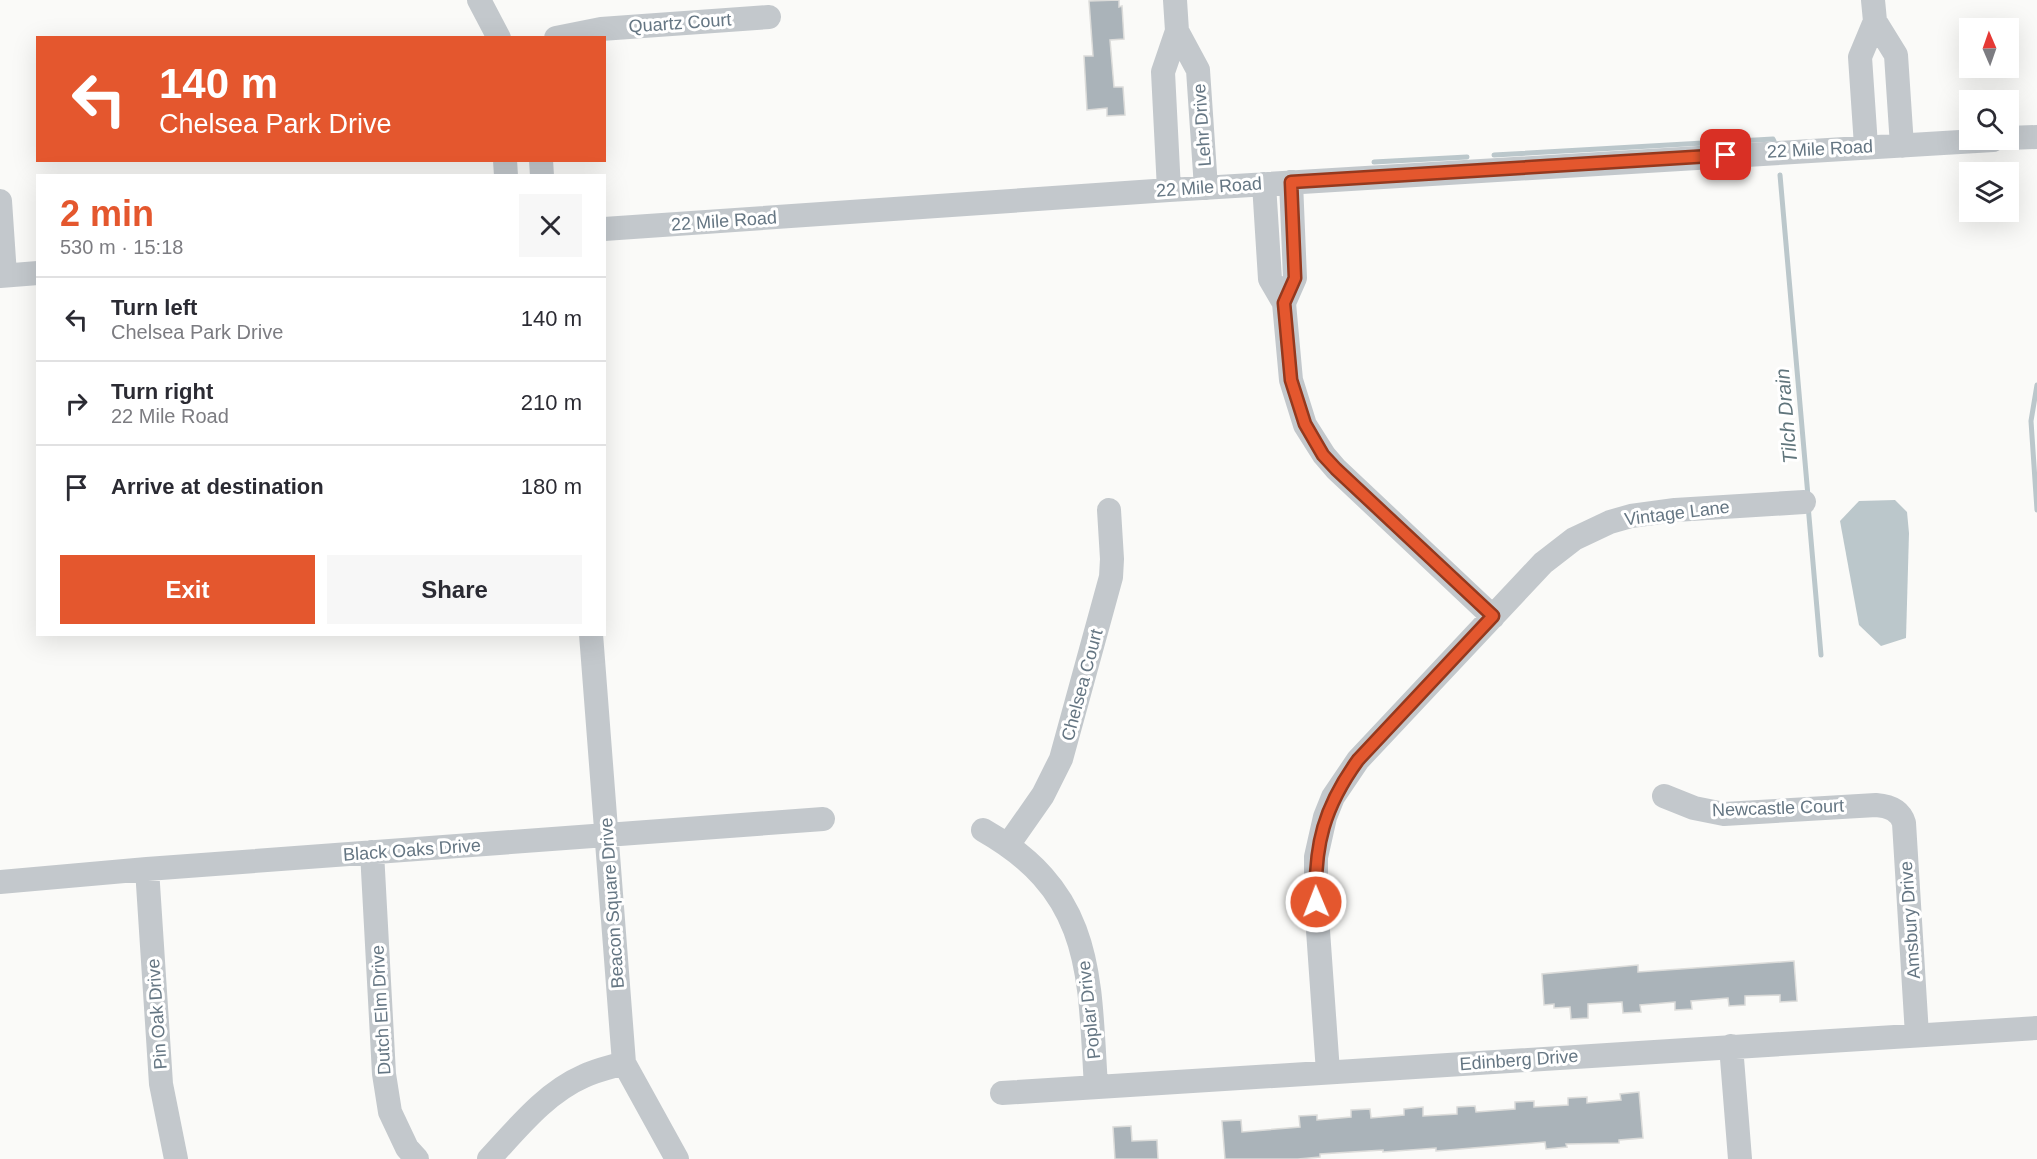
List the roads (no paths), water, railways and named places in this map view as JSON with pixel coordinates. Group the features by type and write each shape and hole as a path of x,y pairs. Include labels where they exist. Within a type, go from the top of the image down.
{"street":[{"path":"478,0 498,36"},
{"name":"Lehr Drive","path":"1170,190 1162,72 1177,31 1175,0"},
{"path":"1874,10 1896,55 1902,146"},
{"path":"1866,146 1860,57 1874,10"},
{"name":"Quartz Court","path":"566,36 601,29 769,17"},
{"name":"Lehr Drive","path":"1177,31 1198,70 1206,188"},
{"path":"2019,137 2037,136"},
{"name":"22 Mile Road","path":"606,229 1291,182 1959,142"},
{"path":"1284,303 1295,278 1291,182"},
{"path":"1264,184 1270,279 1284,303 1291,380 1305,424 1323,455 1493,616"},
{"path":"0,201 2,276 36,273"},
{"name":"Vintage Lane","path":"1328,1072 1315,877 1316,857 1325,817 1333,797 1358,760 1543,563 1574,539 1610,522 1631,516 1675,510 1803,502"},
{"name":"Chelsea Court","path":"1008,845 1052,779 1069,735 1111,577 1109,510"},
{"name":"Beacon Square Drive","path":"591,636 624,1063 677,1159"},
{"name":"Newcastle Court","path":"1664,796 1694,808 1724,814 1876,805 1895,809"},
{"name":"Amsbury Drive","path":"1895,809 1902,816 1904,823 1917,1035"},
{"name":"Black Oaks Drive","path":"0,882 823,819"},
{"name":"Poplar Drive","path":"983,830 1008,845 1039,872 1053,887 1074,923 1087,966 1096,1087"},
{"name":"Dutch Elm Drive","path":"372,852 384,1074 390,1112 407,1148 417,1159"},
{"name":"Pin Oak Drive","path":"147,869 161,1084 176,1159"},
{"name":"Edinberg Drive","path":"1002,1093 2037,1028"},
{"path":"1731,1046 1740,1159"},
{"path":"489,1159 551,1096 583,1076 624,1063"}],"waterway":[{"name":"Tilch Drain","path":"1494,155 1773,139 1774,141"},
{"name":"Tilch Drain","path":"1374,162 1467,157"},
{"name":"Tilch Drain","path":"1780,175 1808,496"},
{"path":"2037,385 2031,421 2037,510"},
{"name":"Tilch Drain","path":"1808,505 1821,655"}]}
